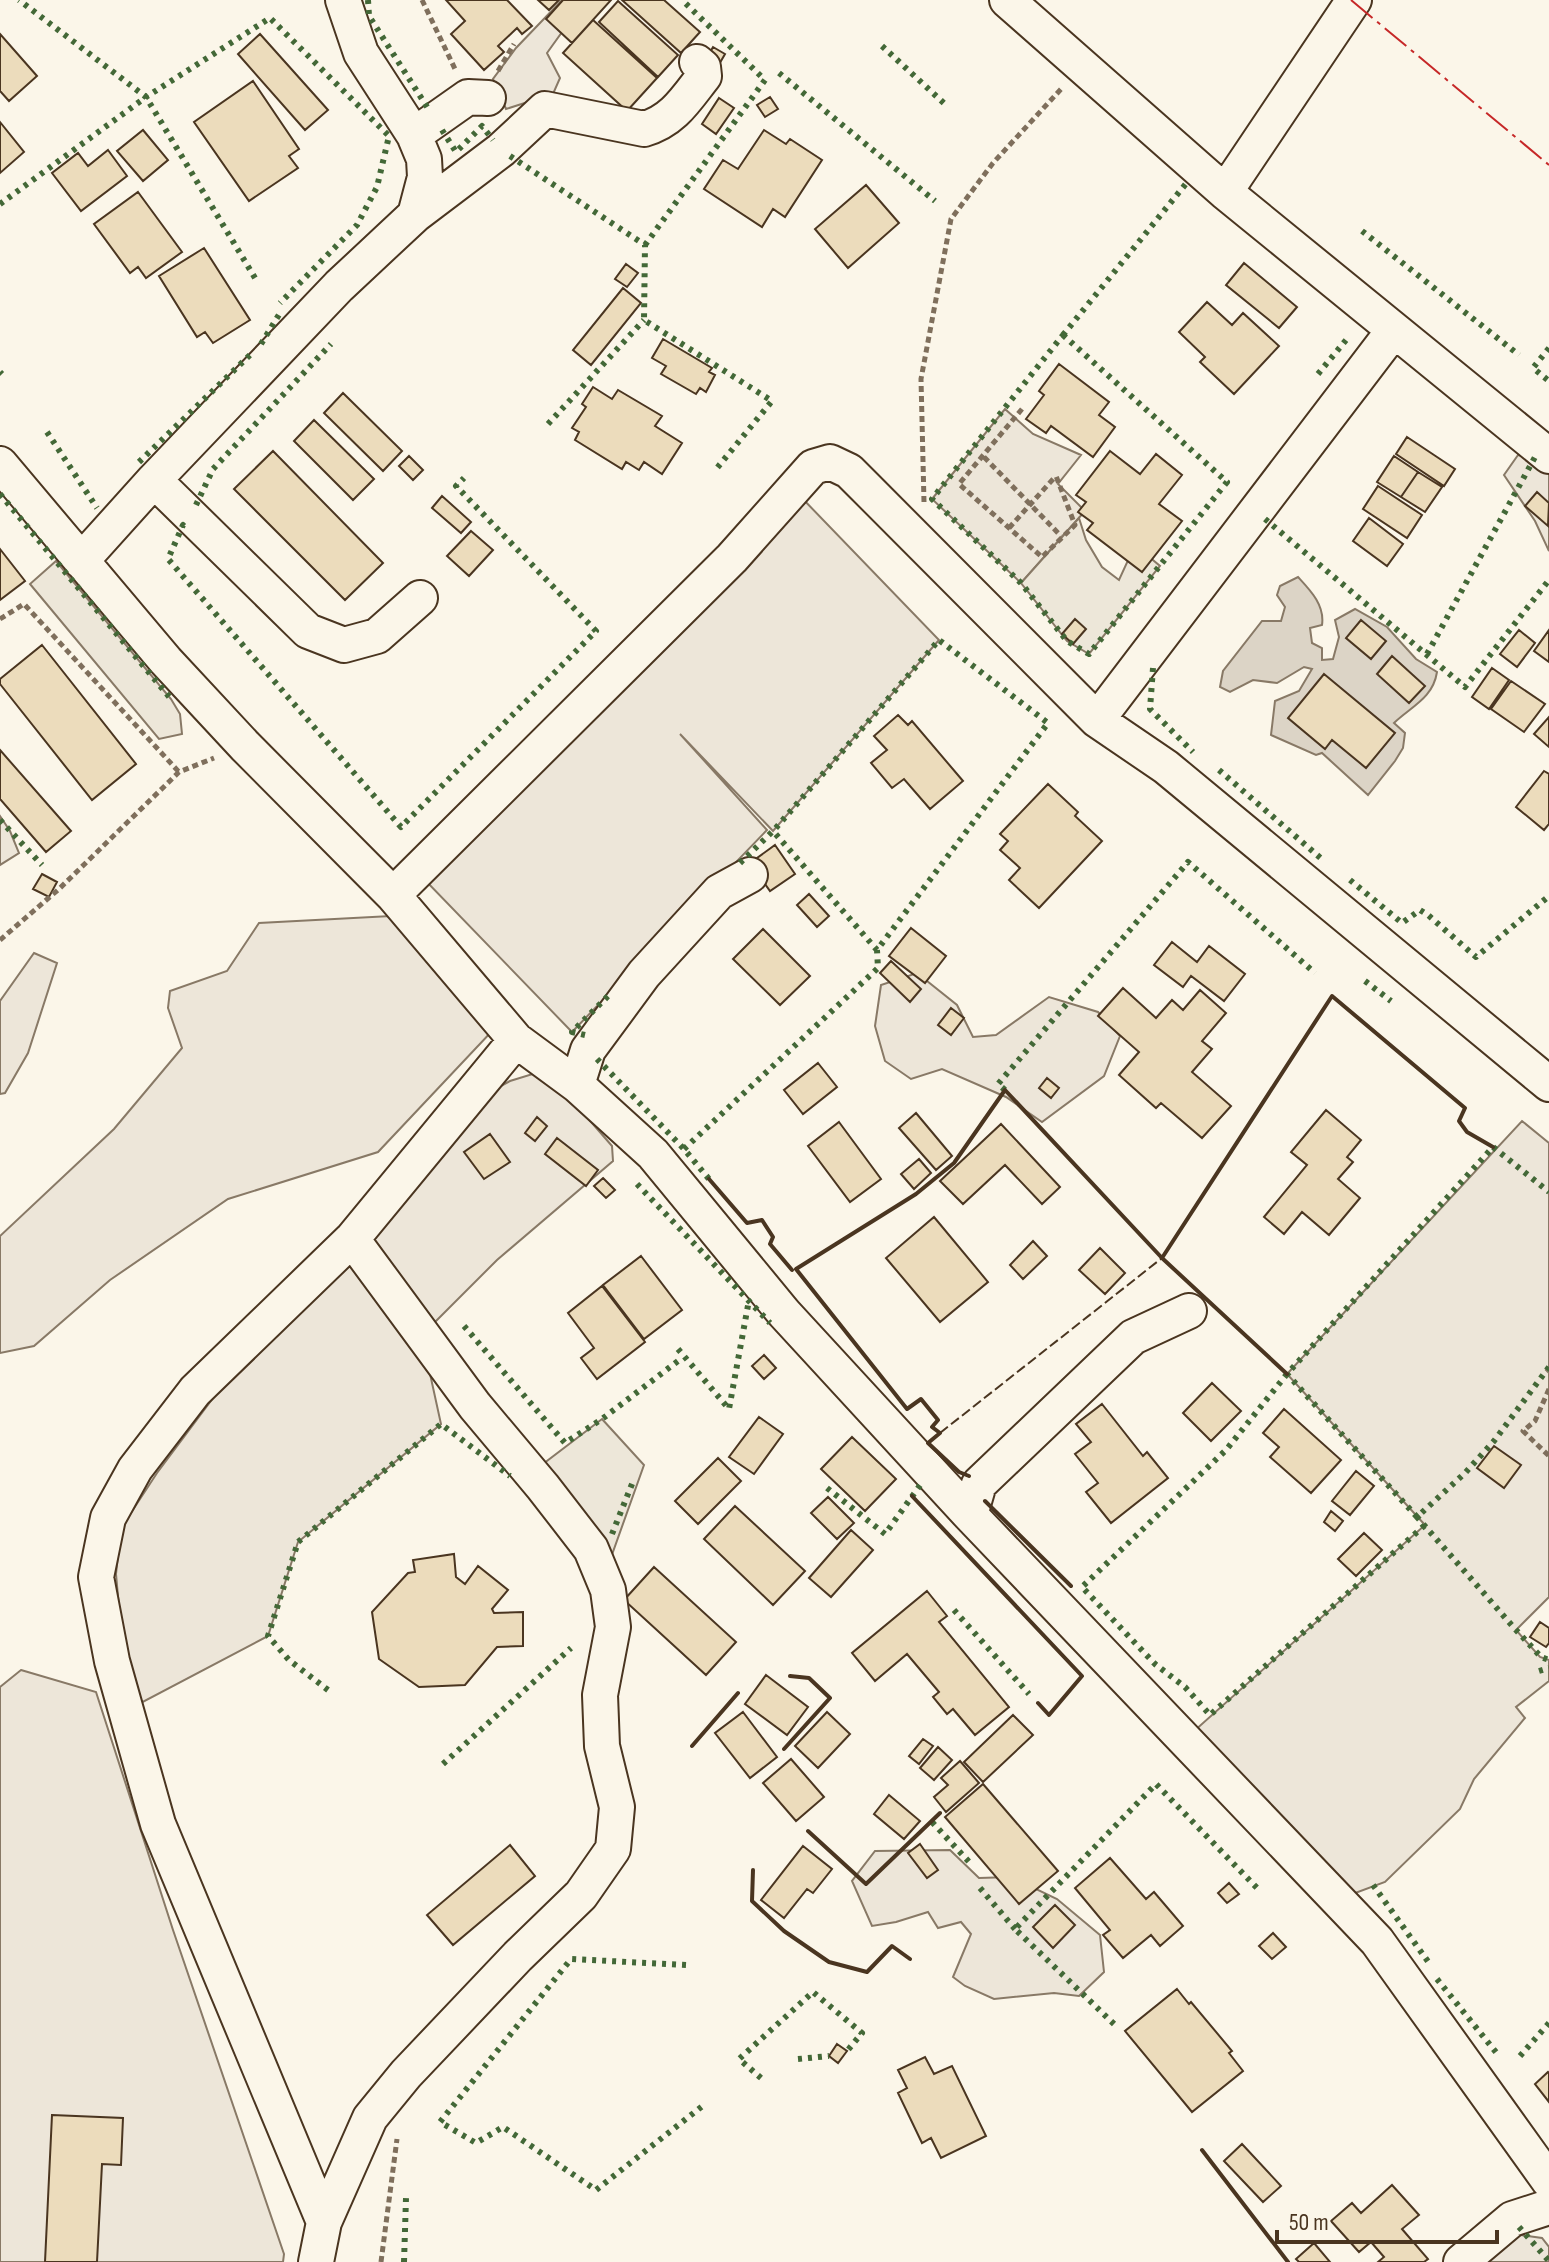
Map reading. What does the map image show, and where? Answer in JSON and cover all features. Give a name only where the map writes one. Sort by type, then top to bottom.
[{"type":"street","points":[[343,0],[361,53],[414,135],[424,159],[425,177],[415,215]]},
{"type":"street","points":[[1007,0],[1225,192],[1549,456]]},
{"type":"street","points":[[1225,192],[1354,0]]},
{"type":"street","points":[[81,561],[339,286],[415,215],[501,150],[545,109],[644,129],[659,125],[672,116],[704,76],[703,67],[697,62]]},
{"type":"street","points":[[414,135],[478,98]]},
{"type":"street","points":[[1097,720],[1394,330]]},
{"type":"street","points":[[393,895],[732,558],[813,467],[830,462],[849,471],[1097,720],[1166,767],[1549,1084]]},
{"type":"street","points":[[0,464],[166,661],[245,746],[393,895],[516,1040],[577,1085],[653,1154],[784,1313],[970,1515],[1377,1941],[1549,2181]]},
{"type":"street","points":[[154,480],[308,631],[344,645],[377,636],[420,598]]},
{"type":"street","points":[[577,1085],[588,1050],[644,974],[719,892],[750,875]]},
{"type":"street","points":[[324,2222],[158,1824],[112,1661],[96,1577],[108,1518],[135,1469],[195,1391],[352,1239],[516,1040]]},
{"type":"street","points":[[316,2262],[324,2222],[370,2118],[406,2074],[487,1988],[581,1895],[613,1849],[617,1807],[602,1746],[600,1695],[613,1627],[608,1590],[591,1549],[475,1406],[352,1239]]},
{"type":"street","points":[[970,1515],[979,1484],[1133,1337],[1189,1311]]},
{"type":"street","points":[[1461,2262],[1512,2219],[1549,2207]]},
{"type":"path","points":[[422,0],[478,98]]},
{"type":"path","points":[[925,548],[921,379],[951,219],[993,163],[1082,67]]},
{"type":"path","points":[[1009,528],[1056,476],[1075,525],[1042,557],[1009,528],[959,484],[1022,409]]},
{"type":"path","points":[[984,457],[1061,536]]},
{"type":"path","points":[[0,619],[24,604],[179,772]]},
{"type":"path","points":[[0,940],[59,889],[179,772],[245,746]]},
{"type":"path","points":[[1549,1389],[1535,1421],[1523,1431],[1549,1456]]},
{"type":"path","points":[[381,2262],[398,2136]]},
{"type":"shaded area","points":[[562,0],[585,0],[547,53],[560,78],[553,94],[506,109],[493,79],[516,48]]},
{"type":"shaded area","points":[[1005,409],[1033,434],[1081,455],[1058,484],[1085,511],[1021,583],[932,499]]},
{"type":"shaded area","points":[[1518,455],[1549,461],[1549,551],[1535,521],[1504,475]]},
{"type":"shaded area","points":[[800,496],[939,640],[773,831],[680,734],[767,830],[572,1032],[423,878]]},
{"type":"shaded area","points":[[1079,518],[1086,540],[1102,567],[1119,580],[1135,545],[1160,566],[1089,654],[1067,641],[1021,583]]},
{"type":"shaded area","points":[[56,561],[171,699],[180,714],[182,734],[159,739],[30,584]]},
{"type":"shaded area","points":[[1298,577],[1316,598],[1321,611],[1322,625],[1310,628],[1312,643],[1322,648],[1322,660],[1333,659],[1339,637],[1335,620],[1355,609],[1387,627],[1416,659],[1437,672],[1431,689],[1421,701],[1394,723],[1405,733],[1403,748],[1368,795],[1322,753],[1316,755],[1271,735],[1275,701],[1299,691],[1312,669],[1304,667],[1277,683],[1253,680],[1230,692],[1220,687],[1223,671],[1262,621],[1281,621],[1285,607],[1277,595],[1280,586]]},
{"type":"shaded area","points":[[0,816],[19,853],[0,865]]},
{"type":"shaded area","points":[[391,916],[494,1029],[378,1152],[228,1199],[110,1280],[34,1346],[0,1353],[0,1236],[114,1129],[182,1048],[168,1008],[170,991],[227,971],[259,923]]},
{"type":"shaded area","points":[[34,953],[57,963],[28,1053],[5,1093],[0,1094],[0,1001]]},
{"type":"shaded area","points":[[917,973],[957,1005],[973,1037],[996,1035],[1049,997],[1098,1012],[1120,1036],[1104,1076],[1042,1122],[1006,1097],[942,1069],[911,1079],[885,1061],[875,1026],[881,985]]},
{"type":"shaded area","points":[[539,1072],[559,1085],[612,1146],[613,1161],[497,1260],[435,1322],[427,1360],[441,1424],[298,1542],[268,1636],[137,1705],[121,1630],[116,1574],[121,1528],[157,1473],[246,1354],[488,1093],[510,1081]]},
{"type":"shaded area","points":[[1522,1121],[1549,1143],[1549,1367],[1546,1370],[1549,1373],[1549,1597],[1516,1630],[1540,1657],[1549,1660],[1549,1681],[1516,1707],[1525,1718],[1474,1779],[1460,1809],[1385,1882],[1331,1902],[1184,1740],[1425,1525],[1287,1374]]},
{"type":"shaded area","points":[[602,1419],[644,1465],[609,1563],[543,1464]]},
{"type":"shaded area","points":[[21,1670],[96,1692],[173,1930],[284,2254],[283,2262],[0,2262],[0,1687]]},
{"type":"shaded area","points":[[950,1850],[979,1878],[1011,1877],[1057,1899],[1100,1935],[1104,1972],[1079,1996],[1054,1993],[994,1999],[953,1977],[971,1934],[961,1922],[938,1928],[928,1912],[872,1926],[852,1881],[875,1851]]},
{"type":"shaded area","points":[[1513,2234],[1542,2238],[1549,2247],[1549,2262],[1478,2262]]},
{"type":"building","points":[[446,0],[507,0],[532,26],[522,34],[517,28],[498,46],[504,52],[484,70],[451,34],[465,21]]},
{"type":"building","points":[[538,0],[559,0],[549,10]]},
{"type":"building","points":[[563,0],[611,0],[572,43],[546,19]]},
{"type":"building","points":[[622,0],[664,0],[700,32],[681,53]]},
{"type":"building","points":[[618,1],[678,55],[658,77],[599,22]]},
{"type":"building","points":[[593,20],[657,78],[627,111],[563,53]]},
{"type":"building","points":[[0,34],[37,76],[9,101],[0,91]]},
{"type":"building","points":[[260,34],[328,110],[305,130],[238,54]]},
{"type":"building","points":[[713,47],[725,54],[717,68],[705,61]]},
{"type":"building","points":[[253,81],[299,149],[289,156],[298,168],[249,201],[194,122]]},
{"type":"building","points":[[770,97],[778,109],[765,117],[757,105]]},
{"type":"building","points":[[719,98],[734,108],[716,134],[702,124]]},
{"type":"building","points":[[0,122],[24,152],[0,173]]},
{"type":"building","points":[[143,130],[168,160],[143,181],[117,151]]},
{"type":"building","points":[[764,130],[786,144],[790,139],[822,160],[785,217],[773,209],[762,227],[704,189],[723,160],[738,169]]},
{"type":"building","points":[[108,150],[127,176],[81,211],[52,173],[78,153],[88,166]]},
{"type":"building","points":[[866,185],[899,223],[848,268],[815,229]]},
{"type":"building","points":[[138,192],[182,252],[146,278],[138,267],[130,273],[94,224]]},
{"type":"building","points":[[204,248],[250,320],[213,343],[205,332],[197,337],[159,276]]},
{"type":"building","points":[[1244,263],[1297,307],[1279,328],[1226,285]]},
{"type":"building","points":[[626,264],[638,273],[627,287],[615,279]]},
{"type":"building","points":[[623,288],[641,303],[591,365],[573,350]]},
{"type":"building","points":[[1207,302],[1232,325],[1243,313],[1279,346],[1234,394],[1200,362],[1205,357],[1179,332]]},
{"type":"building","points":[[663,339],[712,368],[709,372],[715,375],[706,392],[700,388],[696,394],[661,374],[666,366],[652,358]]},
{"type":"building","points":[[1059,364],[1109,402],[1099,415],[1115,427],[1093,457],[1051,426],[1046,433],[1026,419],[1044,395],[1039,391]]},
{"type":"building","points":[[593,387],[612,399],[618,390],[662,416],[655,426],[682,443],[662,474],[644,462],[639,470],[626,462],[622,469],[575,440],[579,432],[572,428],[586,407],[582,404]]},
{"type":"building","points":[[343,393],[402,451],[383,471],[324,413]]},
{"type":"building","points":[[314,420],[374,479],[353,500],[294,441]]},
{"type":"building","points":[[1407,437],[1455,469],[1444,486],[1396,454]]},
{"type":"building","points":[[273,451],[383,563],[345,600],[234,489]]},
{"type":"building","points":[[1110,451],[1140,474],[1156,454],[1182,475],[1159,504],[1182,521],[1142,572],[1087,530],[1093,523],[1078,512],[1086,502],[1076,495]]},
{"type":"building","points":[[409,456],[423,470],[413,480],[399,466]]},
{"type":"building","points":[[1394,456],[1418,472],[1401,497],[1377,482]]},
{"type":"building","points":[[1418,472],[1442,487],[1425,512],[1401,497]]},
{"type":"building","points":[[1378,486],[1422,515],[1407,538],[1363,509]]},
{"type":"building","points":[[1537,492],[1549,503],[1548,526],[1525,506]]},
{"type":"building","points":[[442,496],[471,522],[461,533],[432,508]]},
{"type":"building","points":[[1369,518],[1403,544],[1387,566],[1353,541]]},
{"type":"building","points":[[471,531],[493,550],[469,576],[447,556]]},
{"type":"building","points":[[0,549],[25,581],[0,600]]},
{"type":"building","points":[[1075,619],[1086,629],[1073,644],[1062,634]]},
{"type":"building","points":[[1361,620],[1386,641],[1371,659],[1346,638]]},
{"type":"building","points":[[1519,630],[1535,643],[1517,667],[1500,654]]},
{"type":"building","points":[[1549,630],[1549,662],[1534,651]]},
{"type":"building","points":[[42,645],[136,764],[92,800],[0,684],[0,679]]},
{"type":"building","points":[[1392,656],[1425,686],[1409,703],[1377,674]]},
{"type":"building","points":[[1492,668],[1509,680],[1489,709],[1472,697]]},
{"type":"building","points":[[1324,674],[1395,733],[1366,768],[1332,740],[1325,749],[1288,718]]},
{"type":"building","points":[[1511,681],[1545,704],[1524,732],[1491,709]]},
{"type":"building","points":[[898,715],[908,725],[912,721],[963,781],[930,809],[904,779],[892,788],[871,763],[887,750],[874,736]]},
{"type":"building","points":[[1549,717],[1549,747],[1534,734]]},
{"type":"building","points":[[0,750],[71,831],[46,852],[0,799]]},
{"type":"building","points":[[1544,771],[1549,774],[1549,824],[1544,830],[1516,807]]},
{"type":"building","points":[[1048,784],[1078,812],[1075,816],[1102,841],[1039,908],[1009,880],[1020,868],[1000,850],[1008,841],[1000,834]]},
{"type":"building","points":[[775,845],[795,874],[770,891],[750,863]]},
{"type":"building","points":[[42,874],[57,882],[49,897],[33,889]]},
{"type":"building","points":[[809,894],[829,916],[817,927],[797,905]]},
{"type":"building","points":[[911,928],[946,956],[925,983],[889,956]]},
{"type":"building","points":[[763,929],[810,976],[780,1005],[733,959]]},
{"type":"building","points":[[1172,942],[1197,962],[1209,946],[1245,974],[1224,1001],[1191,976],[1183,987],[1154,965]]},
{"type":"building","points":[[891,961],[921,989],[910,1002],[880,973]]},
{"type":"building","points":[[1123,988],[1156,1018],[1172,1000],[1183,1010],[1200,990],[1226,1013],[1202,1041],[1212,1049],[1192,1072],[1231,1106],[1202,1138],[1161,1103],[1156,1108],[1119,1075],[1139,1052],[1098,1016]]},
{"type":"building","points":[[951,1008],[964,1018],[951,1035],[938,1025]]},
{"type":"building","points":[[818,1063],[837,1087],[803,1114],[784,1090]]},
{"type":"building","points":[[1047,1078],[1059,1088],[1051,1098],[1039,1088]]},
{"type":"building","points":[[1326,1110],[1361,1140],[1347,1157],[1353,1162],[1338,1179],[1360,1198],[1329,1235],[1302,1212],[1284,1234],[1264,1217],[1307,1165],[1291,1152]]},
{"type":"building","points":[[916,1113],[952,1156],[936,1170],[899,1128]]},
{"type":"building","points":[[537,1117],[547,1126],[535,1141],[525,1133]]},
{"type":"building","points":[[839,1122],[881,1179],[850,1202],[808,1146]]},
{"type":"building","points":[[1001,1124],[1060,1187],[1042,1204],[1005,1165],[963,1204],[940,1181]]},
{"type":"building","points":[[490,1134],[510,1162],[484,1179],[464,1152]]},
{"type":"building","points":[[557,1138],[598,1170],[586,1186],[545,1154]]},
{"type":"building","points":[[919,1159],[931,1173],[914,1189],[901,1174]]},
{"type":"building","points":[[603,1178],[615,1190],[606,1198],[594,1186]]},
{"type":"building","points":[[934,1217],[988,1282],[940,1322],[886,1258]]},
{"type":"building","points":[[1033,1241],[1047,1256],[1023,1279],[1010,1265]]},
{"type":"building","points":[[1100,1248],[1125,1273],[1105,1294],[1079,1270]]},
{"type":"building","points":[[641,1256],[682,1310],[644,1339],[603,1285]]},
{"type":"building","points":[[602,1286],[645,1342],[597,1379],[581,1358],[594,1348],[568,1313]]},
{"type":"building","points":[[764,1355],[776,1368],[764,1379],[752,1366]]},
{"type":"building","points":[[1212,1383],[1241,1411],[1211,1441],[1183,1413]]},
{"type":"building","points":[[1102,1404],[1143,1456],[1147,1452],[1168,1478],[1111,1523],[1086,1492],[1098,1483],[1075,1454],[1091,1442],[1076,1424]]},
{"type":"building","points":[[1284,1409],[1341,1460],[1311,1493],[1270,1457],[1279,1447],[1263,1433]]},
{"type":"building","points":[[759,1417],[783,1434],[754,1474],[729,1457]]},
{"type":"building","points":[[852,1437],[896,1479],[865,1511],[821,1469]]},
{"type":"building","points":[[1494,1446],[1521,1465],[1504,1488],[1477,1468]]},
{"type":"building","points":[[718,1458],[741,1481],[698,1524],[675,1501]]},
{"type":"building","points":[[1356,1471],[1374,1486],[1350,1515],[1332,1501]]},
{"type":"building","points":[[828,1497],[854,1523],[837,1539],[811,1513]]},
{"type":"building","points":[[735,1506],[805,1571],[773,1605],[704,1539]]},
{"type":"building","points":[[1331,1511],[1343,1521],[1335,1531],[1324,1522]]},
{"type":"building","points":[[851,1530],[873,1550],[831,1597],[809,1578]]},
{"type":"building","points":[[1364,1533],[1382,1550],[1356,1576],[1338,1559]]},
{"type":"building","points":[[454,1554],[456,1577],[465,1584],[478,1566],[508,1590],[492,1609],[494,1613],[523,1612],[523,1646],[497,1647],[465,1685],[419,1687],[379,1659],[372,1612],[408,1573],[415,1572],[413,1560]]},
{"type":"building","points":[[654,1567],[736,1642],[706,1675],[624,1600]]},
{"type":"building","points":[[927,1591],[947,1616],[939,1622],[1009,1707],[975,1735],[953,1709],[947,1714],[933,1697],[939,1692],[907,1654],[875,1681],[852,1653]]},
{"type":"building","points":[[1540,1622],[1549,1628],[1546,1647],[1530,1637]]},
{"type":"building","points":[[766,1675],[808,1707],[787,1735],[745,1704]]},
{"type":"building","points":[[743,1712],[777,1757],[750,1778],[715,1733]]},
{"type":"building","points":[[827,1712],[850,1734],[818,1768],[795,1746]]},
{"type":"building","points":[[1013,1715],[1033,1735],[983,1782],[964,1762]]},
{"type":"building","points":[[923,1739],[933,1746],[919,1764],[909,1756]]},
{"type":"building","points":[[938,1747],[952,1760],[934,1780],[920,1768]]},
{"type":"building","points":[[791,1759],[824,1797],[796,1821],[763,1783]]},
{"type":"building","points":[[960,1761],[979,1783],[946,1812],[934,1797],[948,1785],[941,1778]]},
{"type":"building","points":[[983,1784],[1058,1871],[1019,1904],[945,1817]]},
{"type":"building","points":[[889,1795],[920,1821],[904,1839],[874,1814]]},
{"type":"building","points":[[920,1844],[938,1870],[927,1878],[908,1853]]},
{"type":"building","points":[[510,1845],[535,1876],[453,1945],[427,1915]]},
{"type":"building","points":[[803,1846],[832,1869],[813,1893],[807,1889],[784,1918],[761,1900]]},
{"type":"building","points":[[1110,1858],[1146,1899],[1154,1892],[1183,1926],[1160,1946],[1151,1935],[1123,1958],[1103,1935],[1110,1930],[1075,1888]]},
{"type":"building","points":[[1229,1883],[1239,1894],[1227,1903],[1218,1893]]},
{"type":"building","points":[[1055,1905],[1075,1925],[1053,1948],[1033,1927]]},
{"type":"building","points":[[1273,1933],[1286,1947],[1272,1959],[1259,1946]]},
{"type":"building","points":[[1177,1989],[1232,2051],[1229,2053],[1243,2071],[1192,2112],[1125,2031]]},
{"type":"building","points":[[837,2044],[847,2051],[838,2063],[829,2056]]},
{"type":"building","points":[[925,2057],[934,2074],[952,2066],[986,2136],[941,2158],[931,2138],[922,2143],[898,2093],[907,2088],[898,2070]]},
{"type":"building","points":[[1549,2073],[1549,2102],[1535,2084]]},
{"type":"building","points":[[52,2115],[123,2118],[121,2165],[102,2164],[97,2262],[45,2262]]},
{"type":"building","points":[[1242,2144],[1281,2186],[1263,2202],[1224,2161]]},
{"type":"building","points":[[1392,2185],[1419,2215],[1402,2229],[1428,2259],[1424,2262],[1378,2262],[1384,2257],[1371,2242],[1359,2252],[1331,2221],[1352,2203],[1361,2213]]},
{"type":"building","points":[[1314,2243],[1330,2262],[1299,2262],[1296,2259]]},
{"type":"hedge","points":[[0,204],[146,97],[19,0]]},
{"type":"hedge","points":[[368,0],[369,16],[429,110]]},
{"type":"hedge","points":[[645,245],[765,80],[682,0]]},
{"type":"hedge","points":[[255,278],[146,97],[270,18],[389,136],[377,187],[357,225],[280,303]]},
{"type":"hedge","points":[[882,46],[947,106]]},
{"type":"hedge","points":[[779,73],[935,201]]},
{"type":"hedge","points":[[442,130],[456,152],[482,126],[493,140]]},
{"type":"hedge","points":[[510,156],[645,245],[644,320],[772,401],[717,468]]},
{"type":"hedge","points":[[1063,335],[1189,180]]},
{"type":"hedge","points":[[1362,231],[1519,355]]},
{"type":"hedge","points":[[261,344],[280,313]]},
{"type":"hedge","points":[[548,424],[644,320]]},
{"type":"hedge","points":[[1063,335],[1227,482],[1089,654],[1067,641],[1021,583],[932,499],[1063,335]]},
{"type":"hedge","points":[[1318,374],[1346,340]]},
{"type":"hedge","points":[[196,505],[213,469],[331,344]]},
{"type":"hedge","points":[[1549,348],[1533,368],[1549,381]]},
{"type":"hedge","points":[[139,462],[253,352]]},
{"type":"hedge","points":[[47,432],[97,508]]},
{"type":"hedge","points":[[1427,654],[1535,457]]},
{"type":"hedge","points":[[184,526],[168,559],[401,827],[596,631],[456,486],[464,478]]},
{"type":"hedge","points":[[0,494],[171,699]]},
{"type":"hedge","points":[[1265,519],[1465,687],[1549,580]]},
{"type":"hedge","points":[[740,863],[775,829],[939,640],[1048,723],[877,950],[773,831]]},
{"type":"hedge","points":[[1153,668],[1150,709],[1193,752]]},
{"type":"hedge","points":[[1219,770],[1324,861]]},
{"type":"hedge","points":[[0,820],[42,865]]},
{"type":"hedge","points":[[1005,1090],[998,1084],[1188,862],[1315,973]]},
{"type":"hedge","points":[[1350,880],[1402,923],[1420,910],[1476,957],[1549,896]]},
{"type":"hedge","points":[[684,1149],[878,968],[877,950]]},
{"type":"hedge","points":[[1365,981],[1391,1001]]},
{"type":"hedge","points":[[585,1035],[572,1032],[611,993]]},
{"type":"hedge","points":[[597,1059],[709,1179]]},
{"type":"hedge","points":[[1417,1517],[1287,1374],[1493,1147],[1549,1192]]},
{"type":"hedge","points":[[637,1184],[770,1323]]},
{"type":"hedge","points":[[678,1349],[729,1409],[749,1300]]},
{"type":"hedge","points":[[464,1326],[565,1443],[678,1361]]},
{"type":"hedge","points":[[1549,1367],[1494,1441],[1465,1473],[1417,1517],[1516,1630],[1541,1657],[1549,1660]]},
{"type":"hedge","points":[[1287,1374],[1226,1450],[1082,1587],[1155,1664],[1185,1687],[1210,1715],[1425,1525]]},
{"type":"hedge","points":[[328,1690],[289,1660],[268,1636],[298,1542],[441,1424],[510,1476]]},
{"type":"hedge","points":[[612,1534],[634,1479]]},
{"type":"hedge","points":[[827,1488],[885,1534],[921,1484],[919,1482]]},
{"type":"hedge","points":[[954,1610],[1029,1694]]},
{"type":"hedge","points":[[443,1764],[571,1648]]},
{"type":"hedge","points":[[1539,1671],[1549,1668]]},
{"type":"hedge","points":[[1114,2024],[1015,1929],[1156,1784],[1258,1889]]},
{"type":"hedge","points":[[932,1822],[971,1864]]},
{"type":"hedge","points":[[1373,1885],[1429,1963]]},
{"type":"hedge","points":[[980,1888],[1015,1929]]},
{"type":"hedge","points":[[686,1965],[571,1959],[440,2122],[476,2143],[503,2127],[596,2190],[705,2104]]},
{"type":"hedge","points":[[1437,1979],[1499,2056]]},
{"type":"hedge","points":[[761,2078],[739,2059],[813,1992],[862,2033],[847,2051]]},
{"type":"hedge","points":[[1520,2056],[1549,2023]]},
{"type":"hedge","points":[[798,2059],[829,2056]]},
{"type":"hedge","points":[[404,2262],[406,2198]]},
{"type":"hedge","points":[[1519,2227],[1549,2261]]},
{"type":"fence","points":[[940,1433],[1162,1258]]},
{"type":"wall","points":[[1287,1374],[1162,1258],[1332,996],[1465,1108],[1459,1121],[1467,1132],[1493,1147]]},
{"type":"wall","points":[[969,1476],[959,1472],[928,1443],[940,1433],[932,1427],[938,1420],[921,1399],[907,1409],[796,1269],[916,1194],[954,1163],[1005,1090],[1162,1258]]},
{"type":"wall","points":[[709,1179],[747,1223],[762,1220],[773,1237],[770,1244],[792,1270]]},
{"type":"wall","points":[[912,1496],[1082,1676],[1049,1715],[1038,1703]]},
{"type":"wall","points":[[985,1501],[1071,1586]]},
{"type":"wall","points":[[784,1749],[830,1698],[809,1678],[790,1676]]},
{"type":"wall","points":[[692,1746],[738,1693]]},
{"type":"wall","points":[[808,1831],[866,1884],[940,1813]]},
{"type":"wall","points":[[753,1870],[752,1901],[784,1931],[829,1962],[867,1972],[892,1946],[910,1959]]},
{"type":"wall","points":[[1202,2150],[1288,2262]]},
{"type":"power","points":[[1351,0],[1549,165]]}]
